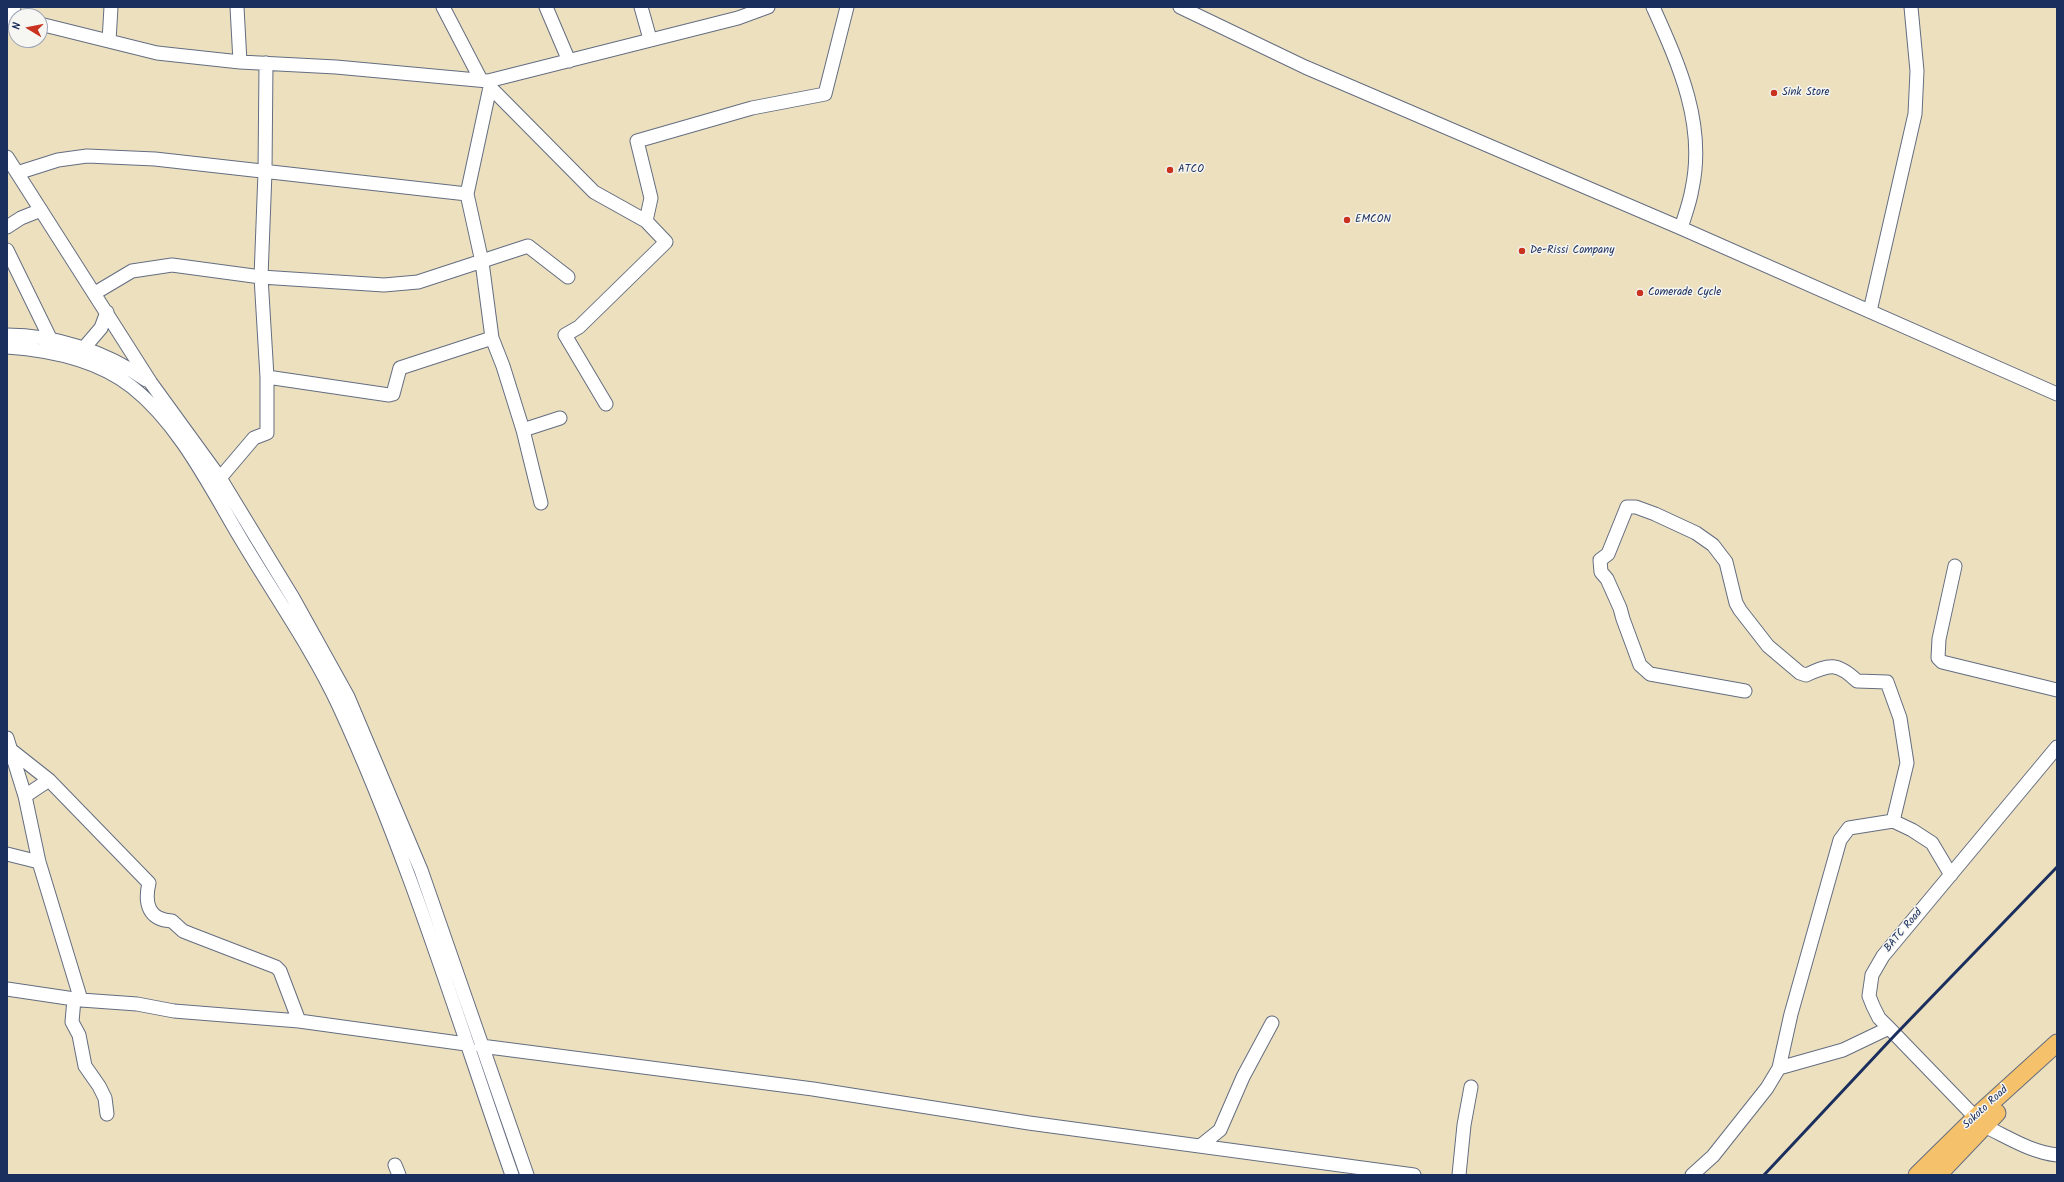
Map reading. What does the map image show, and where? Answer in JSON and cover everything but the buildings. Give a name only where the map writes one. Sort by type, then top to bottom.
[{"type":"main road","name":"Sokoto Road","points":[[1938,1175],[1980,1122],[2057,1043]]},
{"type":"main road","name":"Sokoto Road","points":[[1917,1175],[2057,1058]]},
{"type":"street","points":[[109,41],[111,7]]},
{"type":"street","points":[[237,7],[240,62]]},
{"type":"street","points":[[443,7],[487,83],[594,192],[646,221],[666,242],[580,327],[565,335],[606,404]]},
{"type":"street","points":[[546,7],[569,61]]},
{"type":"street","points":[[641,7],[650,39]]},
{"type":"street","points":[[48,26],[157,53],[240,62],[266,63],[487,83],[650,39],[738,12],[768,7]]},
{"type":"street","points":[[646,221],[651,198],[637,141],[752,108],[825,94],[847,7]]},
{"type":"street","points":[[1652,7],[1684,81],[1693,114],[1696,152],[1692,189],[1681,228]]},
{"type":"street","points":[[1870,312],[1915,114],[1917,71],[1911,7]]},
{"type":"street","points":[[1183,8],[1304,67],[1681,228],[2057,394]]},
{"type":"street","points":[[220,478],[254,438],[267,433],[267,377],[261,278],[265,172],[266,63]]},
{"type":"street","points":[[487,83],[467,194],[482,262],[492,338],[503,366],[523,430],[541,503]]},
{"type":"street","points":[[17,173],[58,160],[87,156],[211,164],[265,172],[467,194]]},
{"type":"street","points":[[7,157],[151,383],[220,478],[293,598],[348,697],[421,870],[527,1175]]},
{"type":"street","points":[[7,227],[21,218],[41,210]]},
{"type":"street","points":[[95,293],[132,271],[172,265],[261,278],[384,285],[418,282],[528,246],[568,277]]},
{"type":"street","points":[[7,250],[50,338]]},
{"type":"street","points":[[83,348],[96,335],[107,312]]},
{"type":"street","points":[[7,335],[28,335],[50,338],[83,348],[120,364],[151,383]]},
{"type":"street","points":[[267,377],[389,396],[393,394],[400,368],[492,338]]},
{"type":"street","points":[[7,347],[27,348],[63,355],[96,366],[113,375],[130,385],[144,398],[189,453],[304,643],[338,704],[375,789],[410,878],[512,1175]]},
{"type":"street","points":[[523,430],[560,418]]},
{"type":"street","points":[[1745,692],[1650,674],[1640,665],[1622,620],[1620,608],[1607,580],[1601,572],[1600,560],[1608,554],[1627,507],[1636,507],[1655,514],[1696,533],[1713,545],[1726,562],[1736,603],[1740,610],[1768,646],[1800,672],[1806,676],[1824,667],[1838,666],[1857,681],[1887,682],[1900,718],[1907,763],[1893,821]]},
{"type":"street","points":[[1955,566],[1939,639],[1938,658],[1942,662],[2057,690]]},
{"type":"street","points":[[9,744],[49,780],[149,883],[146,894],[151,912],[161,920],[172,921],[183,931],[276,967],[280,971],[299,1022]]},
{"type":"street","points":[[9,744],[24,796],[39,862],[77,1000],[72,1022],[79,1035],[85,1066],[99,1086],[105,1098],[107,1114]]},
{"type":"street","name":"BATC Road","points":[[2057,747],[1883,956],[1872,976],[1870,996],[1879,1018],[1980,1122],[2010,1140],[2037,1151],[2057,1155]]},
{"type":"street","points":[[24,796],[49,780]]},
{"type":"street","points":[[1692,1175],[1713,1156],[1766,1088],[1779,1068],[1792,1014],[1840,840],[1850,828],[1893,821],[1912,830],[1932,843],[1951,875]]},
{"type":"street","points":[[7,854],[39,862]]},
{"type":"street","points":[[7,989],[77,1000],[137,1004],[174,1010],[299,1022],[466,1044]]},
{"type":"street","points":[[1200,1146],[1220,1130],[1243,1077],[1272,1023]]},
{"type":"street","points":[[1779,1068],[1843,1050],[1889,1028]]},
{"type":"street","points":[[481,1046],[813,1089],[1030,1123],[1414,1175]]},
{"type":"street","points":[[1459,1175],[1464,1125],[1471,1086]]},
{"type":"street","points":[[1220,1130],[1232,1151]]},
{"type":"railway","points":[[1764,1175],[1895,1035],[2057,867]]},
{"type":"place","name":"Sink Store","points":[[1774,93]]},
{"type":"place","name":"ATCO","points":[[1170,170]]},
{"type":"place","name":"EMCON","points":[[1347,220]]},
{"type":"place","name":"De-Rissi Company","points":[[1522,251]]},
{"type":"place","name":"Comerade Cycle","points":[[1640,293]]}]
